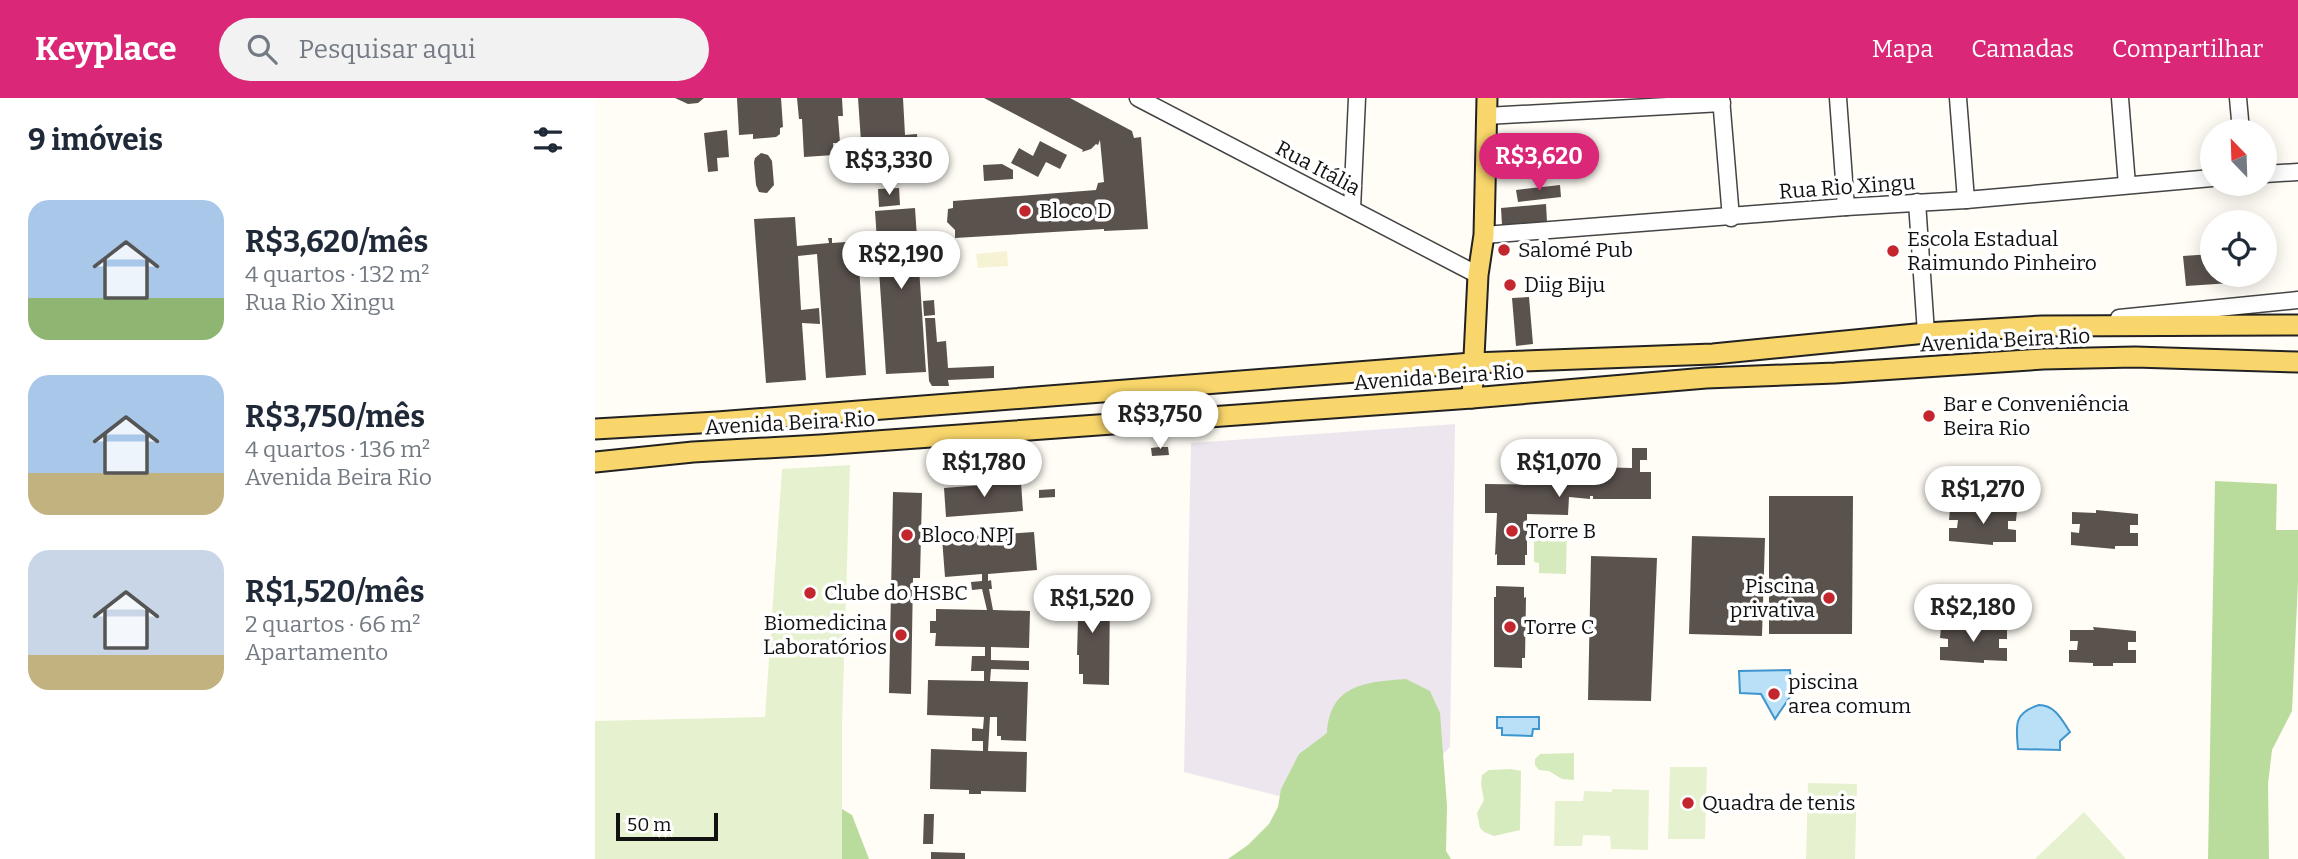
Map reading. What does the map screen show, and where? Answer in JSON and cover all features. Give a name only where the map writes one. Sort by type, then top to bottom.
[{"type":"main road","points":[[1472,398],[1478,275],[1484,235],[1486,107]]},
{"type":"main road","name":"Avenida Beira Rio","points":[[2218,325],[2298,334]]},
{"type":"main road","name":"Avenida Beira Rio","points":[[597,431],[1472,363],[1713,354],[1926,332],[2042,326],[2298,325]]},
{"type":"main road","points":[[1706,378],[1701,370],[1702,365],[1713,354]]},
{"type":"main road","name":"Avenida Beira Rio","points":[[595,462],[693,452],[1472,398],[1706,378],[1835,373],[2043,359],[2135,357],[2294,363]]},
{"type":"main road","points":[[1153,388],[1160,397],[1156,420]]},
{"type":"street","name":"Rua Itália","points":[[1138,98],[1478,275]]},
{"type":"street","points":[[1352,209],[1357,98]]},
{"type":"street","points":[[1838,98],[1846,207]]},
{"type":"street","points":[[1958,98],[1966,200]]},
{"type":"street","points":[[2120,98],[2126,185]]},
{"type":"street","points":[[2238,98],[2240,119]]},
{"type":"street","points":[[1486,107],[1721,100],[1731,218]]},
{"type":"street","points":[[2277,173],[2298,172]]},
{"type":"street","name":"Rua Rio Xingu","points":[[1484,235],[1966,200],[2200,179]]},
{"type":"street","points":[[1917,202],[1926,332]]},
{"type":"street","points":[[2042,326],[2298,300]]},
{"type":"shaded area","points":[[1007,251],[1008,266],[978,268],[976,254]]},
{"type":"shaded area","points":[[1455,424],[1450,747],[1377,821],[1184,772],[1191,443]]},
{"type":"green space","name":"Clube do HSBC","points":[[850,465],[842,726],[842,859],[595,859],[595,721],[765,717],[782,469]]},
{"type":"green space","points":[[2215,481],[2277,484],[2276,530],[2298,530],[2292,711],[2272,750],[2268,784],[2269,859],[2208,859]]},
{"type":"green space","points":[[1540,526],[1567,526],[1566,574],[1539,573],[1539,563],[1534,562],[1534,536],[1540,536]]},
{"type":"green space","points":[[1406,679],[1430,691],[1440,713],[1447,806],[1446,851],[1451,859],[1228,859],[1248,845],[1269,824],[1278,807],[1281,789],[1299,754],[1327,733],[1335,704],[1343,695],[1364,684]]},
{"type":"green space","points":[[1574,753],[1574,780],[1562,779],[1549,771],[1539,770],[1535,765],[1535,759],[1540,754]]},
{"type":"green space","name":"Quadra de tenis","points":[[1670,767],[1707,767],[1705,839],[1668,839]]},
{"type":"green space","points":[[1489,770],[1521,771],[1520,830],[1494,836],[1480,828],[1477,813],[1484,800],[1482,775]]},
{"type":"green space","points":[[1808,783],[1857,784],[1855,859],[1806,859]]},
{"type":"green space","points":[[1612,789],[1649,790],[1648,850],[1611,849],[1610,836],[1583,835],[1582,846],[1554,846],[1555,801],[1583,801],[1584,791],[1612,792]]},
{"type":"green space","points":[[842,809],[852,815],[869,859],[842,859]]},
{"type":"green space","points":[[2084,812],[2126,859],[2035,859]]},
{"type":"water","name":"piscina area comum","points":[[1790,670],[1792,694],[1775,719],[1761,694],[1740,693],[1739,671]]},
{"type":"water","points":[[2039,705],[2054,710],[2070,732],[2060,741],[2060,750],[2018,749],[2020,716]]},
{"type":"water","points":[[1497,717],[1539,717],[1539,729],[1533,729],[1532,736],[1502,735],[1502,728],[1497,728]]},
{"type":"building","points":[[675,98],[704,98],[698,103],[688,104]]},
{"type":"building","points":[[737,98],[781,98],[783,127],[780,128],[780,134],[776,137],[753,139],[753,134],[739,135]]},
{"type":"building","points":[[797,98],[842,98],[843,116],[838,116],[840,143],[833,143],[834,155],[804,157],[802,119],[799,119]]},
{"type":"building","points":[[858,98],[903,98],[905,135],[917,134],[918,153],[862,156]]},
{"type":"building","points":[[984,98],[1070,98],[1132,131],[1134,138],[1141,137],[1148,229],[955,238],[955,230],[947,222],[948,209],[953,208],[953,201],[1096,190],[1098,183],[1104,182],[1100,140],[1098,145],[1082,152],[1083,150]]},
{"type":"building","points":[[727,130],[729,157],[717,158],[718,171],[708,172],[704,133]]},
{"type":"building","points":[[1040,141],[1067,155],[1060,169],[1046,162],[1038,177],[1011,163],[1019,148],[1033,156]]},
{"type":"building","points":[[761,153],[768,155],[772,161],[774,185],[767,193],[759,192],[756,185],[754,162]]},
{"type":"building","points":[[911,163],[918,163],[919,179],[912,179]]},
{"type":"building","points":[[1002,164],[1013,170],[1013,179],[984,181],[983,165]]},
{"type":"building","points":[[879,165],[879,173],[863,174],[862,166]]},
{"type":"building","points":[[1560,185],[1561,197],[1518,202],[1516,190]]},
{"type":"building","points":[[899,188],[900,205],[879,207],[878,189]]},
{"type":"building","points":[[1546,204],[1547,222],[1502,225],[1501,208]]},
{"type":"building","points":[[915,208],[926,372],[886,374],[875,211]]},
{"type":"building","points":[[795,217],[797,246],[829,243],[828,238],[832,238],[832,243],[875,240],[876,249],[858,251],[866,375],[826,378],[817,254],[798,256],[801,310],[819,308],[820,324],[802,323],[806,380],[766,383],[754,219]]},
{"type":"building","points":[[2200,255],[2200,285],[2186,286],[2183,256]]},
{"type":"building","points":[[1529,297],[1533,344],[1516,346],[1512,298]]},
{"type":"building","points":[[934,300],[935,315],[924,316],[923,301]]},
{"type":"building","points":[[925,318],[935,318],[937,342],[946,341],[948,368],[994,366],[994,378],[948,380],[949,386],[932,386],[929,381]]},
{"type":"building","points":[[1168,447],[1169,455],[1152,456],[1151,448]]},
{"type":"building","points":[[1632,448],[1647,448],[1647,460],[1640,460],[1640,472],[1651,472],[1651,499],[1569,497],[1568,515],[1527,514],[1525,565],[1497,565],[1497,513],[1485,513],[1485,484],[1554,485],[1555,468],[1570,469],[1570,457],[1590,457],[1590,467],[1632,468]]},
{"type":"building","points":[[1011,455],[1026,455],[1027,463],[1011,464]]},
{"type":"building","points":[[1021,482],[1023,511],[946,517],[944,488]]},
{"type":"building","points":[[1055,489],[1055,497],[1039,498],[1039,490]]},
{"type":"building","points":[[893,492],[922,493],[920,578],[913,578],[911,694],[889,693]]},
{"type":"building","points":[[1769,496],[1853,496],[1852,634],[1769,634]]},
{"type":"building","points":[[1973,506],[2017,510],[2016,521],[2008,521],[2008,529],[2016,530],[2016,542],[1993,542],[1993,545],[1949,541],[1949,528],[1957,528],[1958,520],[1949,520],[1950,509],[1973,509]]},
{"type":"building","points":[[2096,510],[2138,514],[2138,525],[2130,525],[2130,533],[2138,533],[2138,546],[2115,546],[2115,549],[2071,545],[2071,532],[2079,533],[2080,524],[2072,524],[2072,512],[2096,513]]},
{"type":"building","points":[[1034,532],[1037,570],[988,574],[988,581],[991,580],[992,589],[989,589],[993,610],[1030,611],[1029,648],[991,647],[991,660],[1029,661],[1029,670],[991,669],[990,681],[1028,682],[1026,741],[1001,740],[1001,736],[997,736],[997,717],[990,717],[988,751],[1027,752],[1026,792],[981,791],[981,794],[969,794],[969,790],[930,789],[931,749],[983,751],[983,741],[972,741],[972,728],[983,729],[984,717],[927,715],[928,680],[984,681],[984,671],[971,671],[972,656],[985,656],[985,647],[935,646],[936,633],[930,633],[930,621],[936,621],[936,609],[987,610],[982,589],[972,590],[971,582],[982,581],[982,574],[945,577],[942,538]]},
{"type":"building","points":[[1692,536],[1765,538],[1762,636],[1689,634]]},
{"type":"building","points":[[1591,556],[1657,558],[1651,701],[1588,700]]},
{"type":"building","name":"Torre C","points":[[1496,586],[1524,587],[1525,658],[1522,658],[1522,668],[1494,667]]},
{"type":"building","points":[[1071,588],[1087,588],[1087,593],[1110,594],[1109,685],[1083,684],[1083,674],[1079,674],[1078,619],[1070,618]]},
{"type":"building","points":[[1964,624],[2007,628],[2007,639],[1999,639],[1999,648],[2007,648],[2007,661],[1984,660],[1984,663],[1940,660],[1940,647],[1948,647],[1948,639],[1940,638],[1941,627],[1964,627]]},
{"type":"building","points":[[2093,627],[2136,631],[2136,642],[2128,642],[2128,650],[2136,650],[2136,663],[2093,666],[2093,663],[2069,662],[2069,650],[2077,650],[2078,641],[2070,641],[2070,630],[2094,630]]},
{"type":"building","points":[[924,814],[934,814],[933,844],[923,844]]},
{"type":"building","points":[[931,852],[965,853],[965,859],[931,859]]},
{"type":"place","name":"Bloco D","points":[[1025,211]]},
{"type":"place","name":"Salomé Pub","points":[[1504,250]]},
{"type":"place","name":"Escola Estadual Raimundo Pinheiro","points":[[1893,251]]},
{"type":"place","name":"Diig Biju","points":[[1510,285]]},
{"type":"place","name":"Bar e Conveniência Beira Rio","points":[[1929,416]]},
{"type":"place","name":"Torre B","points":[[1512,531]]},
{"type":"place","name":"Bloco NPJ","points":[[907,535]]},
{"type":"place","name":"Clube do HSBC","points":[[810,593]]},
{"type":"place","name":"Piscina privativa","points":[[1829,598]]},
{"type":"place","name":"Torre C","points":[[1510,627]]},
{"type":"place","name":"Biomedicina Laboratórios","points":[[901,635]]},
{"type":"place","name":"piscina area comum","points":[[1774,694]]},
{"type":"place","name":"Quadra de tenis","points":[[1688,803]]}]
